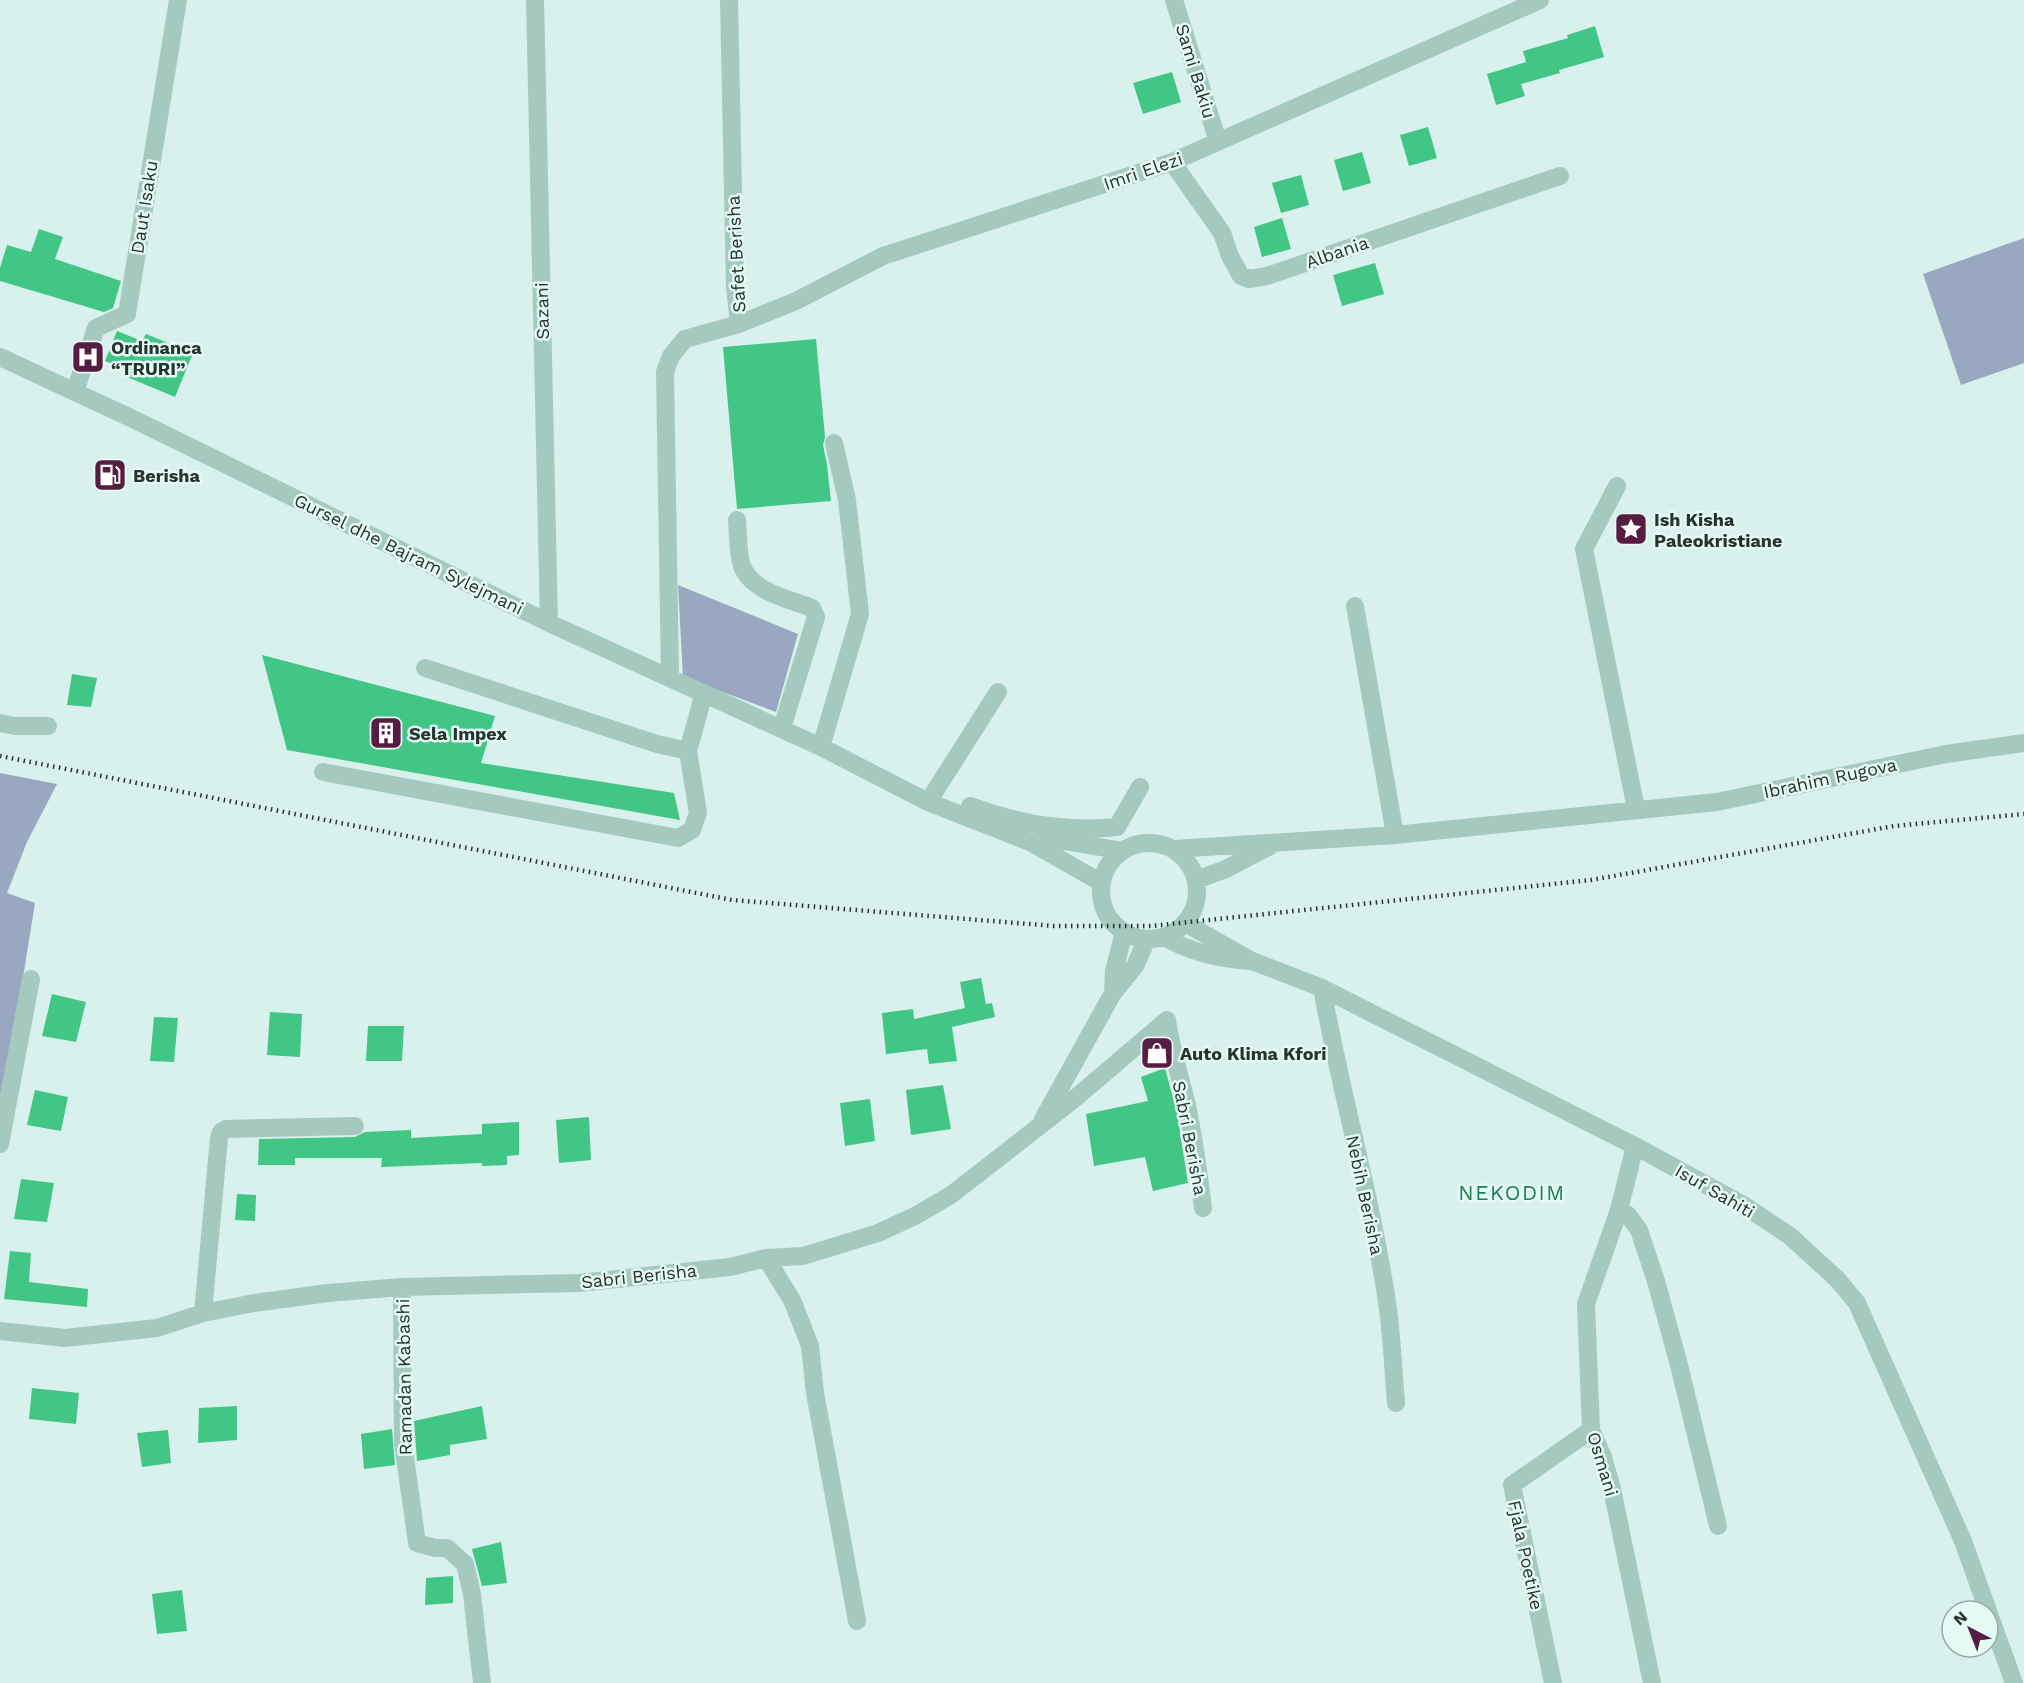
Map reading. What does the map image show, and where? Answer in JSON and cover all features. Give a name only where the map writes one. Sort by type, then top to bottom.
[{"type":"street","name":"Daut Isaku","points":[[75,392],[96,328],[127,314],[178,0]]},
{"type":"street","name":"Sazani","points":[[535,0],[549,623]]},
{"type":"street","name":"Safet Berisha","points":[[670,678],[665,372],[671,356],[685,339],[740,324],[735,287],[729,0]]},
{"type":"street","name":"Sami Bakiu","points":[[1174,0],[1218,142]]},
{"type":"street","name":"Imri Elezi","points":[[740,324],[796,301],[883,256],[1172,162],[1540,0]]},
{"type":"street","name":"Albania","points":[[1172,162],[1222,232],[1230,256],[1241,276],[1249,279],[1286,270],[1560,176]]},
{"type":"street","name":"Gursel dhe Bajram Sylejmani","points":[[0,357],[549,623],[1030,842],[1102,883]]},
{"type":"street","points":[[821,747],[860,614],[847,500],[834,443]]},
{"type":"street","points":[[1617,486],[1584,549],[1636,809]]},
{"type":"street","points":[[737,520],[742,566],[754,581],[769,592],[812,608],[816,617],[782,728]]},
{"type":"street","points":[[1354,606],[1395,836]]},
{"type":"street","points":[[425,668],[657,744],[688,751]]},
{"type":"street","points":[[998,692],[931,798],[1030,823],[1096,829],[1117,827],[1140,787]]},
{"type":"street","points":[[323,772],[678,838],[692,830],[698,813],[688,751],[704,693]]},
{"type":"street","points":[[0,723],[15,726],[48,726]]},
{"type":"street","name":"Ibrahim Rugova","points":[[1174,849],[1395,836],[1717,802],[1946,754],[2024,743]]},
{"type":"street","name":"Gursel dhe Bajram Sylejmani","points":[[1030,842],[1064,841],[1123,851]]},
{"type":"street","points":[[1162,844],[1174,849],[1192,868],[1196,880],[1197,895],[1193,910],[1185,923],[1175,931],[1155,938],[1124,932],[1113,923],[1101,898],[1102,883],[1109,865],[1123,851],[1135,845],[1162,844]]},
{"type":"street","name":"Ibrahim Rugova","points":[[1196,880],[1226,870],[1275,844]]},
{"type":"street","name":"Isuf Sahiti","points":[[1185,923],[1252,961],[1322,988],[1635,1146],[1745,1206],[1790,1236],[1837,1279],[1857,1303],[1963,1541],[1984,1599]]},
{"type":"street","name":"Sabri Berisha","points":[[1113,993],[1114,971],[1124,932]]},
{"type":"street","name":"Isuf Sahiti","points":[[1155,938],[1224,960],[1252,961]]},
{"type":"street","name":"Sabri Berisha","points":[[1040,1126],[1113,993],[1155,938]]},
{"type":"street","points":[[0,1144],[31,979]]},
{"type":"street","name":"Nebih Berisha","points":[[1322,988],[1334,1053],[1360,1162],[1387,1304],[1396,1403]]},
{"type":"street","name":"Sabri Berisha","points":[[0,1330],[65,1338],[157,1328],[203,1313],[254,1302],[328,1293],[402,1287],[579,1283],[718,1268],[766,1258],[803,1256],[878,1233],[915,1216],[951,1195],[1040,1126],[1167,1020],[1172,1053],[1194,1140],[1203,1208]]},
{"type":"street","points":[[203,1313],[221,1132],[226,1129],[355,1126]]},
{"type":"street","name":"Osmani","points":[[1635,1146],[1619,1210],[1586,1304],[1591,1430],[1603,1457],[1612,1489],[1652,1683]]},
{"type":"street","points":[[1619,1210],[1628,1215],[1639,1230],[1656,1281],[1718,1526]]},
{"type":"street","points":[[766,1258],[792,1300],[810,1346],[814,1393],[857,1621]]},
{"type":"street","name":"Ramadan Kabashi","points":[[402,1287],[403,1443],[417,1543],[435,1548],[447,1548],[465,1564],[472,1594],[482,1683]]},
{"type":"street","name":"Fjala Poetike","points":[[1553,1683],[1512,1485],[1591,1430]]},
{"type":"street","name":"Isuf Sahiti","points":[[2000,1644],[2014,1683]]},
{"type":"shaded area","points":[[2024,238],[2024,363],[1961,385],[1923,274]]},
{"type":"shaded area","points":[[678,585],[798,634],[776,712],[683,677]]},
{"type":"shaded area","points":[[0,773],[57,784],[27,842],[7,893],[35,903],[0,1121]]},
{"type":"building","points":[[1595,26],[1604,57],[1521,84],[1525,96],[1496,105],[1487,74],[1526,62],[1523,51],[1568,38],[1567,35]]},
{"type":"building","points":[[1172,72],[1181,102],[1143,114],[1133,83]]},
{"type":"building","points":[[1428,127],[1437,158],[1409,166],[1400,135]]},
{"type":"building","points":[[1362,152],[1371,183],[1343,191],[1334,160]]},
{"type":"building","points":[[1301,175],[1309,205],[1281,213],[1272,183]]},
{"type":"building","points":[[1282,218],[1291,249],[1262,257],[1254,227]]},
{"type":"building","points":[[39,229],[63,237],[55,259],[121,281],[113,308],[104,312],[0,281],[0,268],[7,245],[31,252]]},
{"type":"building","points":[[1375,263],[1384,294],[1342,306],[1333,275]]},
{"type":"building","points":[[117,331],[142,341],[146,334],[193,353],[175,397],[127,377],[130,371],[105,361]]},
{"type":"building","points":[[816,339],[825,437],[823,445],[831,501],[737,509],[723,347]]},
{"type":"building","name":"Sela Impex","points":[[262,655],[495,716],[481,763],[674,793],[680,820],[287,750]]},
{"type":"building","points":[[72,674],[97,678],[91,707],[67,705]]},
{"type":"building","points":[[981,978],[986,1004],[992,1003],[995,1017],[952,1027],[957,1061],[929,1064],[927,1049],[886,1054],[882,1013],[913,1009],[914,1019],[965,1008],[960,982]]},
{"type":"building","points":[[52,994],[86,1002],[76,1042],[42,1036]]},
{"type":"building","points":[[270,1012],[302,1014],[300,1057],[267,1055]]},
{"type":"building","points":[[154,1017],[178,1018],[174,1062],[150,1061]]},
{"type":"building","points":[[368,1026],[404,1026],[402,1061],[366,1061]]},
{"type":"building","points":[[1165,1068],[1177,1113],[1188,1183],[1153,1191],[1145,1157],[1094,1166],[1086,1114],[1148,1101],[1141,1077]]},
{"type":"building","points":[[943,1085],[951,1129],[911,1135],[906,1090]]},
{"type":"building","points":[[35,1090],[68,1097],[61,1131],[27,1125]]},
{"type":"building","points":[[870,1099],[875,1141],[845,1146],[840,1103]]},
{"type":"building","points":[[589,1117],[591,1160],[559,1163],[556,1120]]},
{"type":"building","points":[[519,1122],[519,1155],[507,1156],[507,1165],[482,1166],[482,1163],[381,1167],[382,1158],[295,1158],[295,1165],[258,1165],[259,1139],[355,1137],[365,1132],[411,1130],[411,1138],[482,1134],[482,1124]]},
{"type":"building","points":[[21,1179],[54,1183],[47,1222],[14,1219]]},
{"type":"building","points":[[237,1194],[256,1195],[255,1221],[235,1220]]},
{"type":"building","points":[[10,1251],[31,1253],[29,1282],[88,1289],[87,1307],[4,1299]]},
{"type":"building","points":[[32,1388],[79,1393],[76,1424],[29,1419]]},
{"type":"building","points":[[237,1406],[237,1440],[198,1443],[199,1408]]},
{"type":"building","points":[[482,1406],[487,1439],[450,1445],[450,1455],[417,1461],[414,1421]]},
{"type":"building","points":[[392,1429],[395,1465],[364,1469],[361,1434]]},
{"type":"building","points":[[168,1430],[171,1463],[142,1467],[137,1433]]},
{"type":"building","points":[[501,1542],[507,1583],[482,1586],[472,1549]]},
{"type":"building","points":[[453,1576],[453,1603],[425,1605],[426,1578]]},
{"type":"building","points":[[182,1590],[187,1631],[157,1634],[152,1594]]},
{"type":"railway","points":[[0,756],[732,900],[1054,926],[1151,926],[1591,880],[1894,826],[2024,814]]},
{"type":"place","name":"Ordinanca “TRURI”","points":[[88,357]]},
{"type":"place","name":"Berisha","points":[[110,475]]},
{"type":"place","name":"Ish Kisha Paleokristiane","points":[[1631,529]]},
{"type":"place","name":"Sela Impex","points":[[386,733]]},
{"type":"place","name":"Auto Klima Kfori","points":[[1157,1053]]},
{"type":"district","name":"NEKODIM","points":[[1512,1192]]}]
